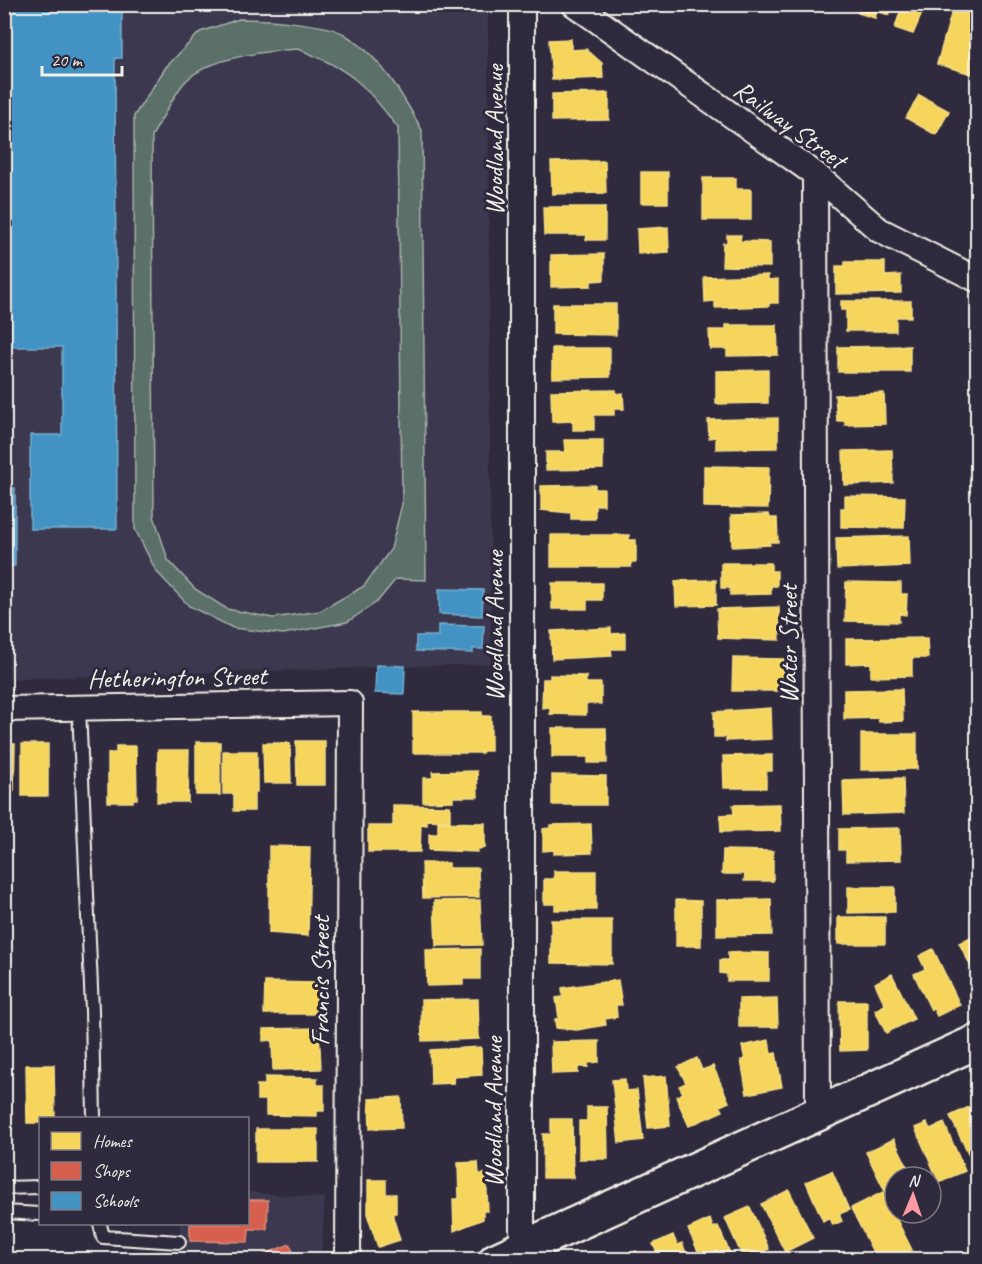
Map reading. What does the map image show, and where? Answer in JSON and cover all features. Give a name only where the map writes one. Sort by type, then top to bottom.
[{"type":"main road","points":[[509,1254],[978,1041]]},
{"type":"street","name":"Woodland Avenue","points":[[509,1254],[522,4]]},
{"type":"street","name":"Railway Street","points":[[574,4],[815,174],[879,230],[978,280]]},
{"type":"street","name":"Water Street","points":[[815,174],[818,1114]]},
{"type":"street","name":"Hetherington Street","points":[[4,709],[350,703]]},
{"type":"street","name":"Francis Street","points":[[348,1260],[350,703]]},
{"type":"lane","points":[[79,708],[92,1010],[94,1117]]},
{"type":"lane","points":[[4,1188],[39,1188]]},
{"type":"lane","points":[[4,1212],[39,1214]]},
{"type":"lane","points":[[100,1225],[103,1237],[179,1242]]},
{"type":"shaded area","points":[[4,5],[488,5],[491,664],[5,679]]},
{"type":"shaded area","points":[[249,1192],[325,1198],[321,1259],[179,1260],[180,1225],[249,1225]]},
{"type":"green space","points":[[239,19],[294,22],[336,30],[357,43],[380,65],[422,130],[426,580],[396,579],[377,602],[347,622],[283,634],[233,628],[189,606],[156,571],[135,529],[134,116],[166,67],[200,32]],"holes":[[[298,49],[316,56],[355,79],[376,100],[398,128],[402,504],[391,549],[364,586],[320,611],[273,618],[227,609],[195,589],[168,560],[154,516],[152,136],[183,84],[206,67],[237,57],[285,50]]]},
{"type":"building: Homes","points":[[861,4],[892,4],[889,15],[877,11],[875,18],[858,13]]},
{"type":"building: Homes","points":[[896,4],[926,4],[913,34],[895,28],[901,9],[895,7]]},
{"type":"building: Homes","points":[[954,4],[978,4],[978,57],[972,74],[937,64]]},
{"type":"building: Homes","points":[[571,39],[571,50],[586,49],[602,63],[603,78],[552,80],[549,40]]},
{"type":"building: Homes","points":[[609,93],[609,120],[552,121],[552,94]]},
{"type":"building: Homes","points":[[919,95],[949,111],[936,135],[906,118]]},
{"type":"building: Homes","points":[[605,161],[606,193],[552,194],[551,162]]},
{"type":"building: Homes","points":[[641,172],[668,172],[668,203],[641,203]]},
{"type":"building: Homes","points":[[703,178],[736,178],[736,189],[751,189],[751,220],[703,220]]},
{"type":"building: Homes","points":[[543,207],[605,207],[605,240],[586,240],[587,235],[544,235]]},
{"type":"building: Homes","points":[[668,227],[669,252],[638,254],[637,229]]},
{"type":"building: Homes","points":[[727,235],[741,235],[740,241],[770,242],[770,267],[722,266],[723,243],[727,243]]},
{"type":"building: Homes","points":[[604,254],[604,280],[591,281],[591,286],[551,287],[551,255]]},
{"type":"building: Homes","points":[[845,262],[885,262],[885,276],[901,275],[901,293],[836,294],[836,266],[845,266]]},
{"type":"building: Homes","points":[[768,275],[768,280],[778,279],[778,303],[769,303],[769,306],[715,308],[715,301],[705,302],[704,277]]},
{"type":"building: Homes","points":[[841,301],[911,301],[911,317],[896,317],[896,331],[846,331],[846,310],[841,310]]},
{"type":"building: Homes","points":[[553,304],[616,304],[616,335],[553,334]]},
{"type":"building: Homes","points":[[726,325],[777,325],[778,355],[727,356],[727,349],[710,349],[709,330],[726,330]]},
{"type":"building: Homes","points":[[910,346],[910,372],[838,372],[838,347]]},
{"type":"building: Homes","points":[[552,348],[610,348],[610,377],[552,378]]},
{"type":"building: Homes","points":[[768,370],[768,403],[716,404],[716,371]]},
{"type":"building: Homes","points":[[616,390],[616,394],[623,393],[624,409],[614,409],[614,415],[594,415],[594,430],[573,430],[573,421],[552,422],[551,391]]},
{"type":"building: Homes","points":[[884,393],[885,424],[845,425],[845,421],[837,421],[835,395]]},
{"type":"building: Homes","points":[[778,418],[778,448],[716,449],[716,437],[709,438],[708,420]]},
{"type":"building: Homes","points":[[564,440],[603,440],[603,469],[546,470],[546,452],[565,452]]},
{"type":"building: Homes","points":[[892,450],[893,483],[844,485],[843,451]]},
{"type":"building: Homes","points":[[704,466],[769,467],[768,508],[704,507]]},
{"type":"building: Homes","points":[[595,485],[595,489],[604,489],[604,505],[595,505],[595,519],[571,519],[571,513],[541,510],[541,486]]},
{"type":"building: Homes","points":[[845,496],[905,497],[904,528],[841,527],[841,508],[845,508]]},
{"type":"building: Homes","points":[[769,514],[770,518],[777,518],[778,542],[769,542],[770,545],[732,547],[731,515]]},
{"type":"building: Homes","points":[[551,535],[629,535],[629,540],[636,540],[636,562],[631,562],[631,567],[551,567]]},
{"type":"building: Homes","points":[[909,536],[910,566],[837,569],[836,538]]},
{"type":"building: Homes","points":[[721,563],[771,563],[771,571],[777,571],[777,586],[771,586],[771,594],[730,595],[730,588],[721,588]]},
{"type":"building: Homes","points":[[716,580],[716,605],[676,606],[675,581]]},
{"type":"building: Homes","points":[[846,582],[901,583],[901,594],[907,594],[906,615],[899,614],[899,622],[845,621]]},
{"type":"building: Homes","points":[[552,583],[602,583],[602,600],[587,600],[587,609],[552,609]]},
{"type":"building: Homes","points":[[779,607],[780,640],[718,638],[717,609]]},
{"type":"building: Homes","points":[[611,628],[611,634],[625,633],[625,649],[611,649],[612,656],[552,659],[551,631]]},
{"type":"building: Homes","points":[[927,638],[928,658],[912,658],[912,676],[871,677],[871,663],[846,664],[846,639]]},
{"type":"building: Homes","points":[[733,658],[784,659],[783,691],[732,691]]},
{"type":"building: Homes","points":[[550,675],[586,676],[586,683],[601,683],[601,704],[586,704],[586,715],[550,714],[550,707],[542,708],[543,679],[550,679]]},
{"type":"building: Homes","points":[[902,689],[903,721],[879,722],[878,718],[844,719],[844,690]]},
{"type":"building: Homes","points":[[771,708],[772,739],[726,741],[726,737],[714,737],[714,712]]},
{"type":"building: Homes","points":[[413,712],[482,712],[482,716],[491,716],[491,751],[413,753]]},
{"type":"building: Homes","points":[[552,728],[606,728],[607,763],[588,763],[588,757],[552,757]]},
{"type":"building: Homes","points":[[861,734],[917,734],[917,769],[861,770]]},
{"type":"building: Homes","points":[[296,741],[325,741],[325,785],[297,785]]},
{"type":"building: Homes","points":[[196,742],[220,742],[220,795],[196,795]]},
{"type":"building: Homes","points":[[263,743],[290,743],[291,783],[264,783]]},
{"type":"building: Homes","points":[[4,744],[15,744],[14,791],[4,791]]},
{"type":"building: Homes","points":[[22,744],[48,744],[48,796],[22,796]]},
{"type":"building: Homes","points":[[116,746],[136,746],[137,799],[133,799],[133,802],[108,802],[108,753],[116,753]]},
{"type":"building: Homes","points":[[158,750],[189,750],[188,802],[157,802]]},
{"type":"building: Homes","points":[[223,751],[257,751],[257,792],[254,792],[254,811],[234,811],[234,794],[223,794]]},
{"type":"building: Homes","points":[[772,755],[772,771],[766,771],[766,788],[724,788],[723,756]]},
{"type":"building: Homes","points":[[477,771],[478,797],[453,797],[453,801],[423,802],[423,778],[433,778],[432,772]]},
{"type":"building: Homes","points":[[552,775],[606,776],[606,805],[552,805]]},
{"type":"building: Homes","points":[[903,778],[904,813],[844,815],[843,780]]},
{"type":"building: Homes","points":[[780,804],[781,831],[721,832],[720,815],[734,814],[733,805]]},
{"type":"building: Homes","points":[[393,805],[450,806],[450,821],[427,820],[427,825],[421,824],[420,852],[368,852],[368,826],[393,826]]},
{"type":"building: Homes","points":[[438,822],[485,823],[485,848],[478,849],[477,852],[429,850],[429,834],[438,834]]},
{"type":"building: Homes","points":[[591,824],[592,853],[554,854],[554,850],[543,851],[543,829],[550,828],[550,825]]},
{"type":"building: Homes","points":[[900,828],[901,860],[846,861],[846,850],[839,850],[839,829]]},
{"type":"building: Homes","points":[[269,846],[310,847],[308,936],[269,933]]},
{"type":"building: Homes","points":[[723,850],[773,851],[773,881],[744,881],[745,874],[722,874]]},
{"type":"building: Homes","points":[[422,863],[449,863],[449,868],[478,868],[479,897],[423,898]]},
{"type":"building: Homes","points":[[554,871],[596,871],[596,910],[555,910],[555,904],[544,904],[544,879],[554,879]]},
{"type":"building: Homes","points":[[848,887],[895,887],[895,912],[848,913]]},
{"type":"building: Homes","points":[[771,899],[772,935],[717,936],[717,900]]},
{"type":"building: Homes","points":[[480,900],[482,945],[436,946],[434,901]]},
{"type":"building: Homes","points":[[676,900],[701,901],[701,946],[676,946]]},
{"type":"building: Homes","points":[[838,917],[885,917],[885,944],[838,944]]},
{"type":"building: Homes","points":[[551,920],[612,920],[612,964],[551,963]]},
{"type":"building: Homes","points":[[978,933],[978,980],[959,943]]},
{"type":"building: Homes","points":[[480,949],[480,979],[463,979],[463,985],[427,986],[426,950]]},
{"type":"building: Homes","points":[[933,949],[960,1005],[937,1016],[933,1008],[931,1010],[914,974],[925,969],[919,956]]},
{"type":"building: Homes","points":[[728,952],[769,953],[769,981],[727,981],[727,974],[720,973],[720,960],[728,960]]},
{"type":"building: Homes","points":[[892,974],[914,1019],[886,1033],[875,1010],[885,1005],[875,983]]},
{"type":"building: Homes","points":[[618,980],[622,1005],[616,1005],[617,1017],[605,1019],[606,1025],[577,1030],[556,1028],[555,1019],[559,1018],[556,998],[563,997],[562,988]]},
{"type":"building: Homes","points":[[265,982],[318,983],[318,1014],[264,1014]]},
{"type":"building: Homes","points":[[777,998],[778,1027],[739,1027],[739,999]]},
{"type":"building: Homes","points":[[478,999],[479,1039],[422,1041],[421,1000]]},
{"type":"building: Homes","points":[[839,1001],[867,1001],[867,1050],[840,1051]]},
{"type":"building: Homes","points":[[319,1028],[321,1069],[273,1070],[272,1040],[263,1041],[263,1029]]},
{"type":"building: Homes","points":[[769,1040],[771,1054],[776,1053],[782,1087],[747,1094],[741,1060],[745,1060],[742,1046]]},
{"type":"building: Homes","points":[[599,1041],[599,1062],[588,1063],[588,1067],[578,1067],[578,1073],[552,1074],[551,1042]]},
{"type":"building: Homes","points":[[481,1047],[482,1075],[453,1077],[454,1083],[431,1084],[430,1050]]},
{"type":"building: Homes","points":[[697,1058],[702,1070],[713,1066],[729,1102],[720,1106],[723,1111],[689,1126],[676,1097],[683,1093],[679,1086],[686,1083],[678,1067]]},
{"type":"building: Homes","points":[[26,1065],[54,1065],[55,1117],[39,1117],[39,1123],[27,1123]]},
{"type":"building: Homes","points":[[666,1076],[670,1126],[648,1128],[643,1078]]},
{"type":"building: Homes","points":[[265,1077],[317,1078],[317,1085],[324,1085],[324,1111],[317,1111],[317,1116],[266,1115],[266,1100],[257,1100],[257,1085],[265,1085]]},
{"type":"building: Homes","points":[[625,1079],[626,1091],[637,1090],[643,1140],[619,1143],[612,1080]]},
{"type":"building: Homes","points":[[401,1097],[402,1128],[370,1129],[369,1099]]},
{"type":"building: Homes","points":[[975,1104],[978,1110],[978,1163],[972,1151],[968,1153],[950,1116]]},
{"type":"building: Homes","points":[[587,1107],[607,1107],[608,1159],[579,1159],[579,1121],[587,1121]]},
{"type":"building: Homes","points":[[551,1119],[572,1119],[573,1178],[543,1178],[543,1134],[551,1134]]},
{"type":"building: Homes","points":[[927,1123],[930,1129],[944,1123],[965,1171],[943,1180],[943,1165],[931,1165],[915,1128]]},
{"type":"building: Homes","points":[[256,1129],[318,1129],[318,1162],[256,1162]]},
{"type":"building: Homes","points":[[894,1139],[907,1165],[883,1165],[883,1187],[866,1152]]},
{"type":"building: Homes","points":[[478,1162],[479,1174],[486,1174],[488,1211],[483,1211],[483,1219],[454,1231],[453,1199],[459,1199],[458,1163]]},
{"type":"building: Homes","points":[[832,1171],[849,1210],[839,1214],[842,1221],[833,1225],[830,1218],[823,1221],[806,1182]]},
{"type":"building: Homes","points":[[368,1180],[386,1180],[386,1194],[396,1194],[396,1213],[393,1213],[393,1217],[400,1240],[378,1247],[368,1217]]},
{"type":"building: Homes","points":[[789,1190],[813,1238],[785,1252],[761,1204]]},
{"type":"building: Homes","points":[[883,1192],[883,1225],[900,1225],[912,1250],[893,1260],[877,1260],[851,1208]]},
{"type":"building: Homes","points":[[750,1207],[769,1249],[764,1251],[766,1256],[760,1260],[744,1260],[725,1218]]},
{"type":"building: Homes","points":[[710,1219],[713,1228],[718,1226],[733,1260],[702,1260],[688,1229]]},
{"type":"building: Homes","points":[[673,1235],[677,1245],[682,1243],[689,1260],[660,1260],[653,1244]]},
{"type":"building: Homes","points":[[636,1251],[643,1260],[620,1260]]},
{"type":"building: Shops","points":[[249,1200],[268,1200],[267,1229],[249,1229],[248,1242],[190,1241],[190,1225],[249,1225]]},
{"type":"building: Shops","points":[[290,1244],[296,1260],[253,1260],[253,1259]]},
{"type":"building: Schools","points":[[4,4],[122,4],[122,58],[115,58],[117,529],[30,529],[30,435],[62,435],[62,347],[4,347]]},
{"type":"building: Schools","points":[[4,488],[15,488],[15,566],[4,566]]},
{"type":"building: Schools","points":[[439,589],[483,590],[482,616],[439,614]]},
{"type":"building: Schools","points":[[438,625],[484,626],[483,649],[473,649],[473,653],[416,651],[416,636],[438,636]]},
{"type":"building: Schools","points":[[376,665],[405,666],[404,694],[375,693]]}]
